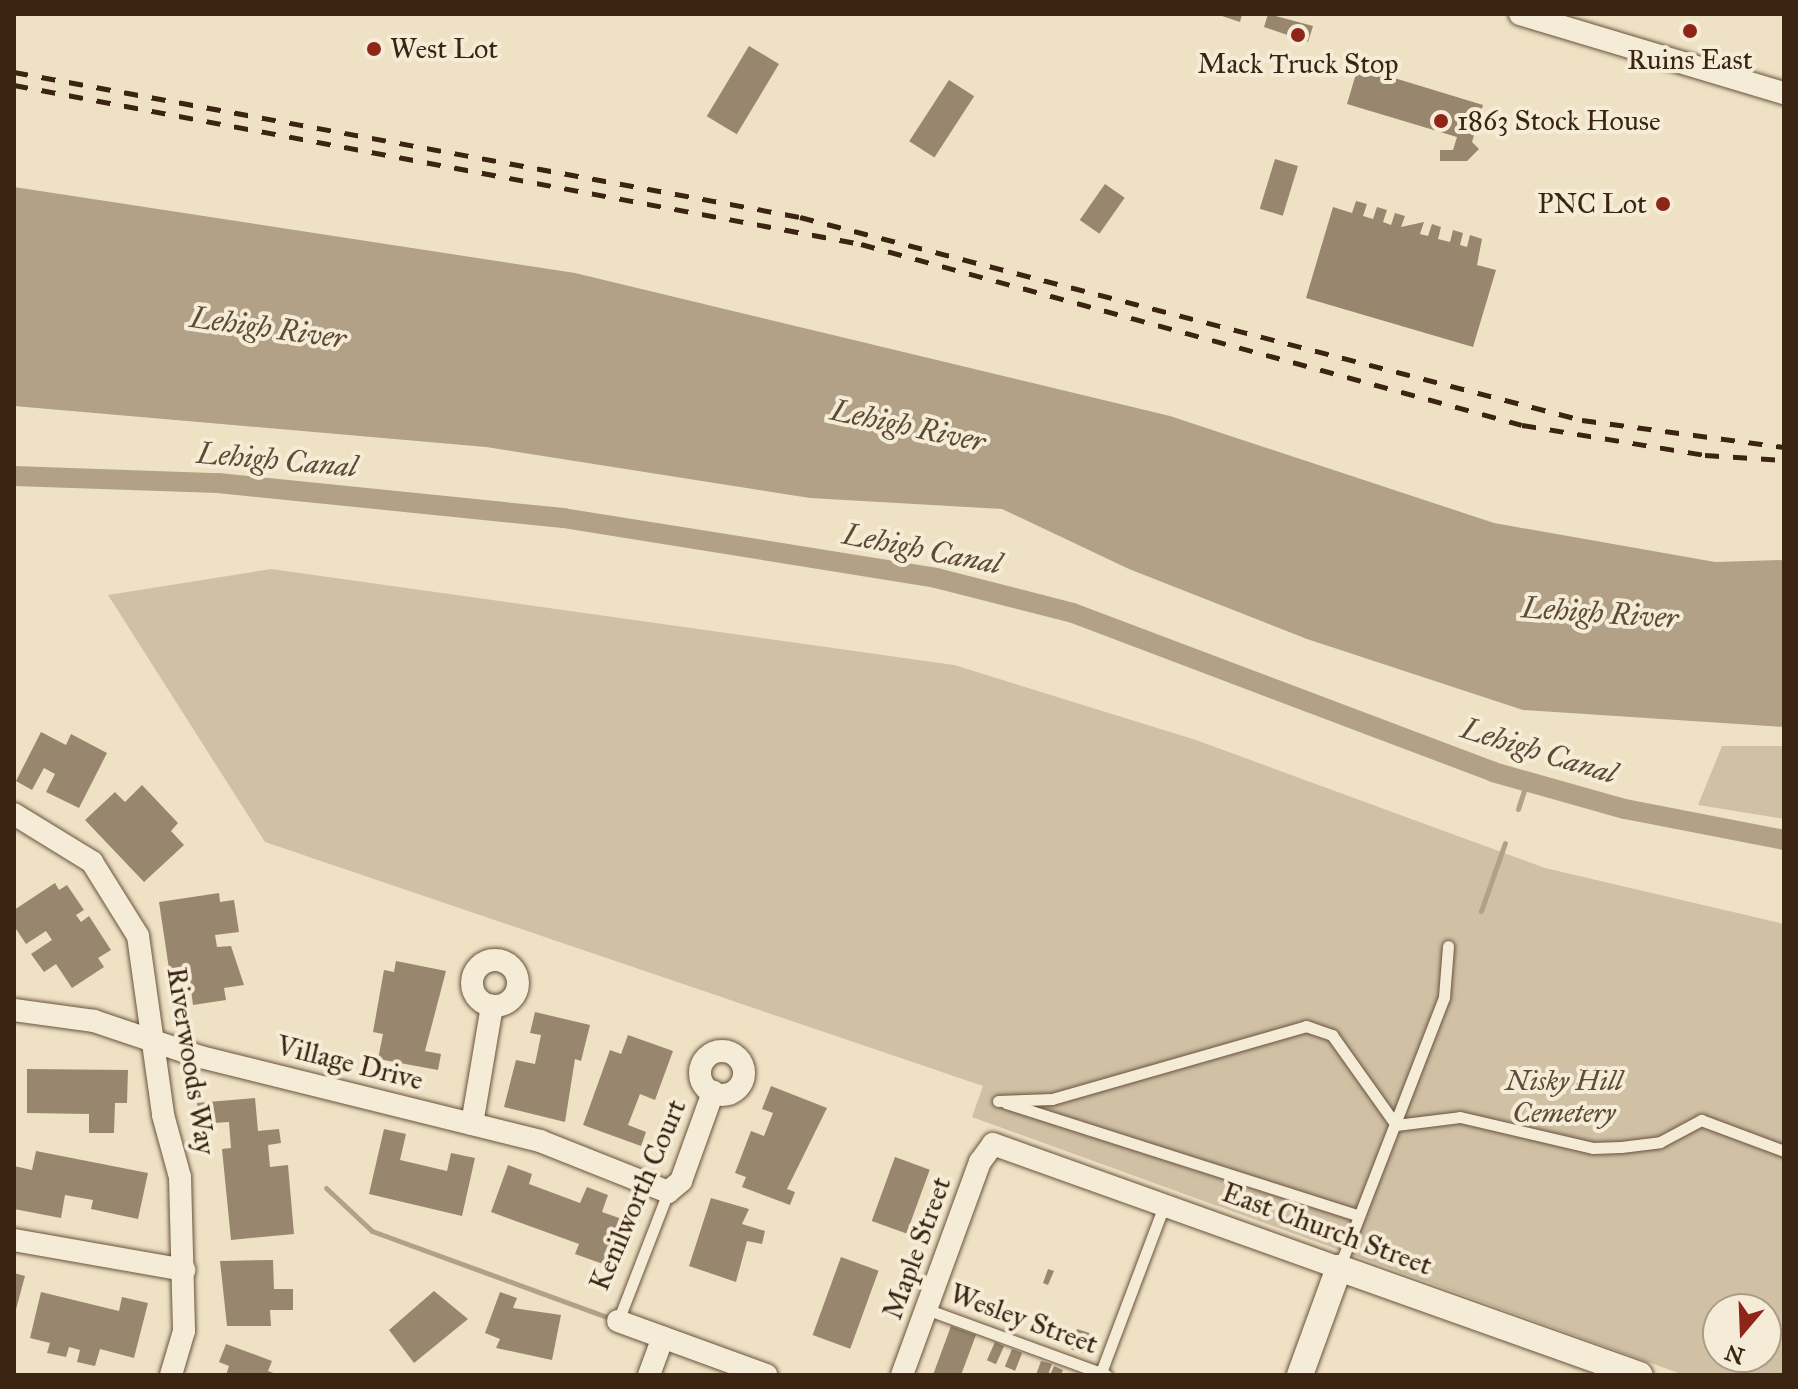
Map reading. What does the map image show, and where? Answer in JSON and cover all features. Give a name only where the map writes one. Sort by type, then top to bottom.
[{"type":"street","points":[[1520,14],[1784,93]]},
{"type":"street","name":"Riverwoods Way","points":[[14,814],[69,842],[117,892],[144,961],[151,1040],[180,1177],[184,1331],[171,1375]]},
{"type":"street","points":[[472,1124],[492,1006]]},
{"type":"street","name":"Village Drive","points":[[14,1010],[94,1021],[151,1040],[472,1124],[597,1160],[668,1192]]},
{"type":"street","name":"Kenilworth Court","points":[[668,1192],[681,1181],[713,1092]]},
{"type":"street","name":"East Church Street","points":[[993,1144],[1639,1375]]},
{"type":"street","name":"Maple Street","points":[[902,1375],[980,1162],[993,1144]]},
{"type":"street","points":[[14,1240],[184,1270]]},
{"type":"street","points":[[1300,1375],[1339,1268]]},
{"type":"street","points":[[618,1321],[766,1375]]},
{"type":"street","points":[[649,1375],[663,1337]]},
{"type":"lane","points":[[1339,1268],[1444,997],[1448,946]]},
{"type":"lane","points":[[1358,1215],[998,1101],[1052,1099],[1306,1026],[1332,1035],[1396,1125]]},
{"type":"lane","points":[[1396,1125],[1460,1117],[1593,1148],[1660,1142],[1701,1120],[1784,1151]]},
{"type":"lane","name":"Kenilworth Court","points":[[618,1321],[668,1192]]},
{"type":"lane","points":[[1102,1374],[1165,1203]]},
{"type":"lane","name":"Wesley Street","points":[[926,1309],[1102,1374]]},
{"type":"green space","name":"Nisky Hill Cemetery","points":[[271,569],[954,665],[1196,740],[1545,868],[1784,924],[1784,1375],[1684,1375],[972,1117],[983,1086],[265,842],[108,595]]},
{"type":"green space","points":[[1722,746],[1784,746],[1784,819],[1698,805]]},
{"type":"water","name":"Lehigh River","points":[[14,187],[575,273],[1170,416],[1494,523],[1715,562],[1784,560],[1784,727],[1523,710],[1307,639],[1129,569],[1002,509],[810,498],[486,447],[14,406]]},
{"type":"building","points":[[1216,14],[1242,14],[1240,22]]},
{"type":"building","name":"Mack Truck Stop","points":[[1268,14],[1313,26],[1308,42],[1264,27]]},
{"type":"building","points":[[749,46],[779,64],[737,134],[707,116]]},
{"type":"building","name":"1863 Stock House","points":[[1358,67],[1483,105],[1472,142],[1479,149],[1467,161],[1440,161],[1440,150],[1453,150],[1457,137],[1347,104]]},
{"type":"building","points":[[949,80],[974,96],[934,158],[909,141]]},
{"type":"building","points":[[1275,159],[1298,166],[1283,216],[1260,209]]},
{"type":"building","points":[[1105,184],[1125,198],[1099,234],[1080,220]]},
{"type":"building","points":[[1356,201],[1367,204],[1363,216],[1373,219],[1377,207],[1387,210],[1383,222],[1391,225],[1395,213],[1405,216],[1401,227],[1424,222],[1420,234],[1428,236],[1432,224],[1441,227],[1438,239],[1450,242],[1453,230],[1463,233],[1460,245],[1467,247],[1470,235],[1482,239],[1477,265],[1496,270],[1473,347],[1306,298],[1333,207],[1352,213]]},
{"type":"building","points":[[41,732],[66,745],[71,734],[107,753],[79,808],[46,792],[55,774],[44,768],[32,790],[16,781]]},
{"type":"building","points":[[142,785],[178,823],[171,831],[184,845],[144,882],[85,820],[115,792],[125,802]]},
{"type":"building","points":[[55,883],[59,890],[67,885],[84,910],[76,915],[81,922],[89,916],[111,950],[98,958],[104,967],[72,988],[56,964],[44,972],[31,954],[52,940],[46,931],[26,944],[14,926],[14,910]]},
{"type":"building","points":[[219,893],[220,902],[234,900],[239,932],[215,935],[217,947],[231,946],[244,985],[224,988],[226,1000],[193,1005],[188,966],[169,969],[159,902]]},
{"type":"building","points":[[396,961],[446,971],[425,1051],[441,1054],[438,1070],[378,1059],[383,1034],[373,1032],[384,970],[394,972]]},
{"type":"building","points":[[535,1012],[590,1025],[581,1061],[575,1059],[565,1122],[504,1107],[516,1060],[535,1064],[541,1035],[530,1033]]},
{"type":"building","points":[[628,1035],[673,1051],[655,1100],[640,1094],[628,1125],[646,1132],[641,1146],[583,1125],[610,1050],[621,1054]]},
{"type":"building","points":[[27,1069],[128,1070],[127,1103],[115,1103],[114,1133],[89,1133],[89,1114],[27,1113]]},
{"type":"building","points":[[771,1086],[827,1108],[787,1189],[795,1192],[790,1205],[742,1187],[746,1177],[735,1173],[751,1131],[764,1136],[773,1113],[762,1109]]},
{"type":"building","points":[[255,1098],[258,1131],[279,1129],[281,1143],[268,1145],[270,1167],[288,1165],[294,1234],[231,1240],[222,1149],[231,1148],[229,1122],[199,1124],[197,1103]]},
{"type":"building","points":[[384,1129],[406,1134],[400,1160],[447,1171],[451,1153],[475,1158],[462,1216],[369,1194]]},
{"type":"building","points":[[36,1151],[148,1173],[138,1219],[91,1209],[93,1200],[65,1195],[61,1218],[14,1209],[14,1166],[32,1170]]},
{"type":"building","points":[[895,1157],[930,1170],[907,1234],[872,1221]]},
{"type":"building","points":[[508,1165],[532,1174],[529,1184],[580,1203],[587,1187],[608,1195],[602,1212],[622,1219],[606,1265],[575,1254],[579,1244],[491,1212]]},
{"type":"building","points":[[711,1198],[749,1209],[742,1224],[765,1231],[762,1244],[747,1241],[736,1282],[689,1266]]},
{"type":"building","points":[[841,1257],[879,1271],[850,1349],[813,1335]]},
{"type":"building","points":[[273,1260],[274,1289],[293,1289],[293,1310],[270,1310],[271,1326],[227,1326],[220,1261]]},
{"type":"building","points":[[1048,1269],[1054,1271],[1048,1285],[1043,1283]]},
{"type":"building","points":[[14,1273],[25,1276],[15,1313],[14,1313]]},
{"type":"building","points":[[434,1291],[468,1319],[414,1363],[389,1330]]},
{"type":"building","points":[[41,1292],[119,1311],[122,1297],[148,1303],[134,1358],[100,1349],[95,1366],[77,1362],[80,1350],[69,1347],[66,1357],[47,1353],[50,1343],[30,1338]]},
{"type":"building","points":[[500,1292],[517,1298],[513,1308],[561,1315],[552,1360],[496,1348],[500,1339],[485,1333]]},
{"type":"building","points":[[951,1326],[976,1335],[961,1375],[933,1375]]},
{"type":"building","points":[[1077,1329],[1089,1333],[1083,1353],[1071,1349]]},
{"type":"building","points":[[995,1342],[1004,1346],[996,1364],[987,1360]]},
{"type":"building","points":[[226,1344],[272,1361],[268,1371],[279,1375],[226,1375],[229,1366],[219,1362]]},
{"type":"building","points":[[1012,1349],[1022,1353],[1015,1371],[1005,1367]]},
{"type":"building","points":[[1041,1361],[1052,1364],[1048,1375],[1036,1375]]},
{"type":"building","points":[[1054,1366],[1063,1370],[1061,1375],[1050,1375]]},
{"type":"waterway","name":"Lehigh Canal","points":[[14,476],[218,483],[563,518],[936,578],[1073,613],[1493,772],[1625,809],[1784,840]]},
{"type":"waterway","points":[[1518,809],[1527,782]]},
{"type":"waterway","points":[[1481,911],[1505,843]]},
{"type":"waterway","points":[[326,1188],[372,1231],[613,1319]]},
{"type":"railway","points":[[14,72],[800,217],[1582,420],[1784,447]]},
{"type":"railway","points":[[14,85],[861,244],[1522,425],[1705,455],[1784,460]]},
{"type":"place","name":"Ruins East","points":[[1690,31]]},
{"type":"place","name":"Mack Truck Stop","points":[[1298,35]]},
{"type":"place","name":"West Lot","points":[[374,49]]},
{"type":"place","name":"1863 Stock House","points":[[1441,121]]},
{"type":"place","name":"PNC Lot","points":[[1663,204]]}]
